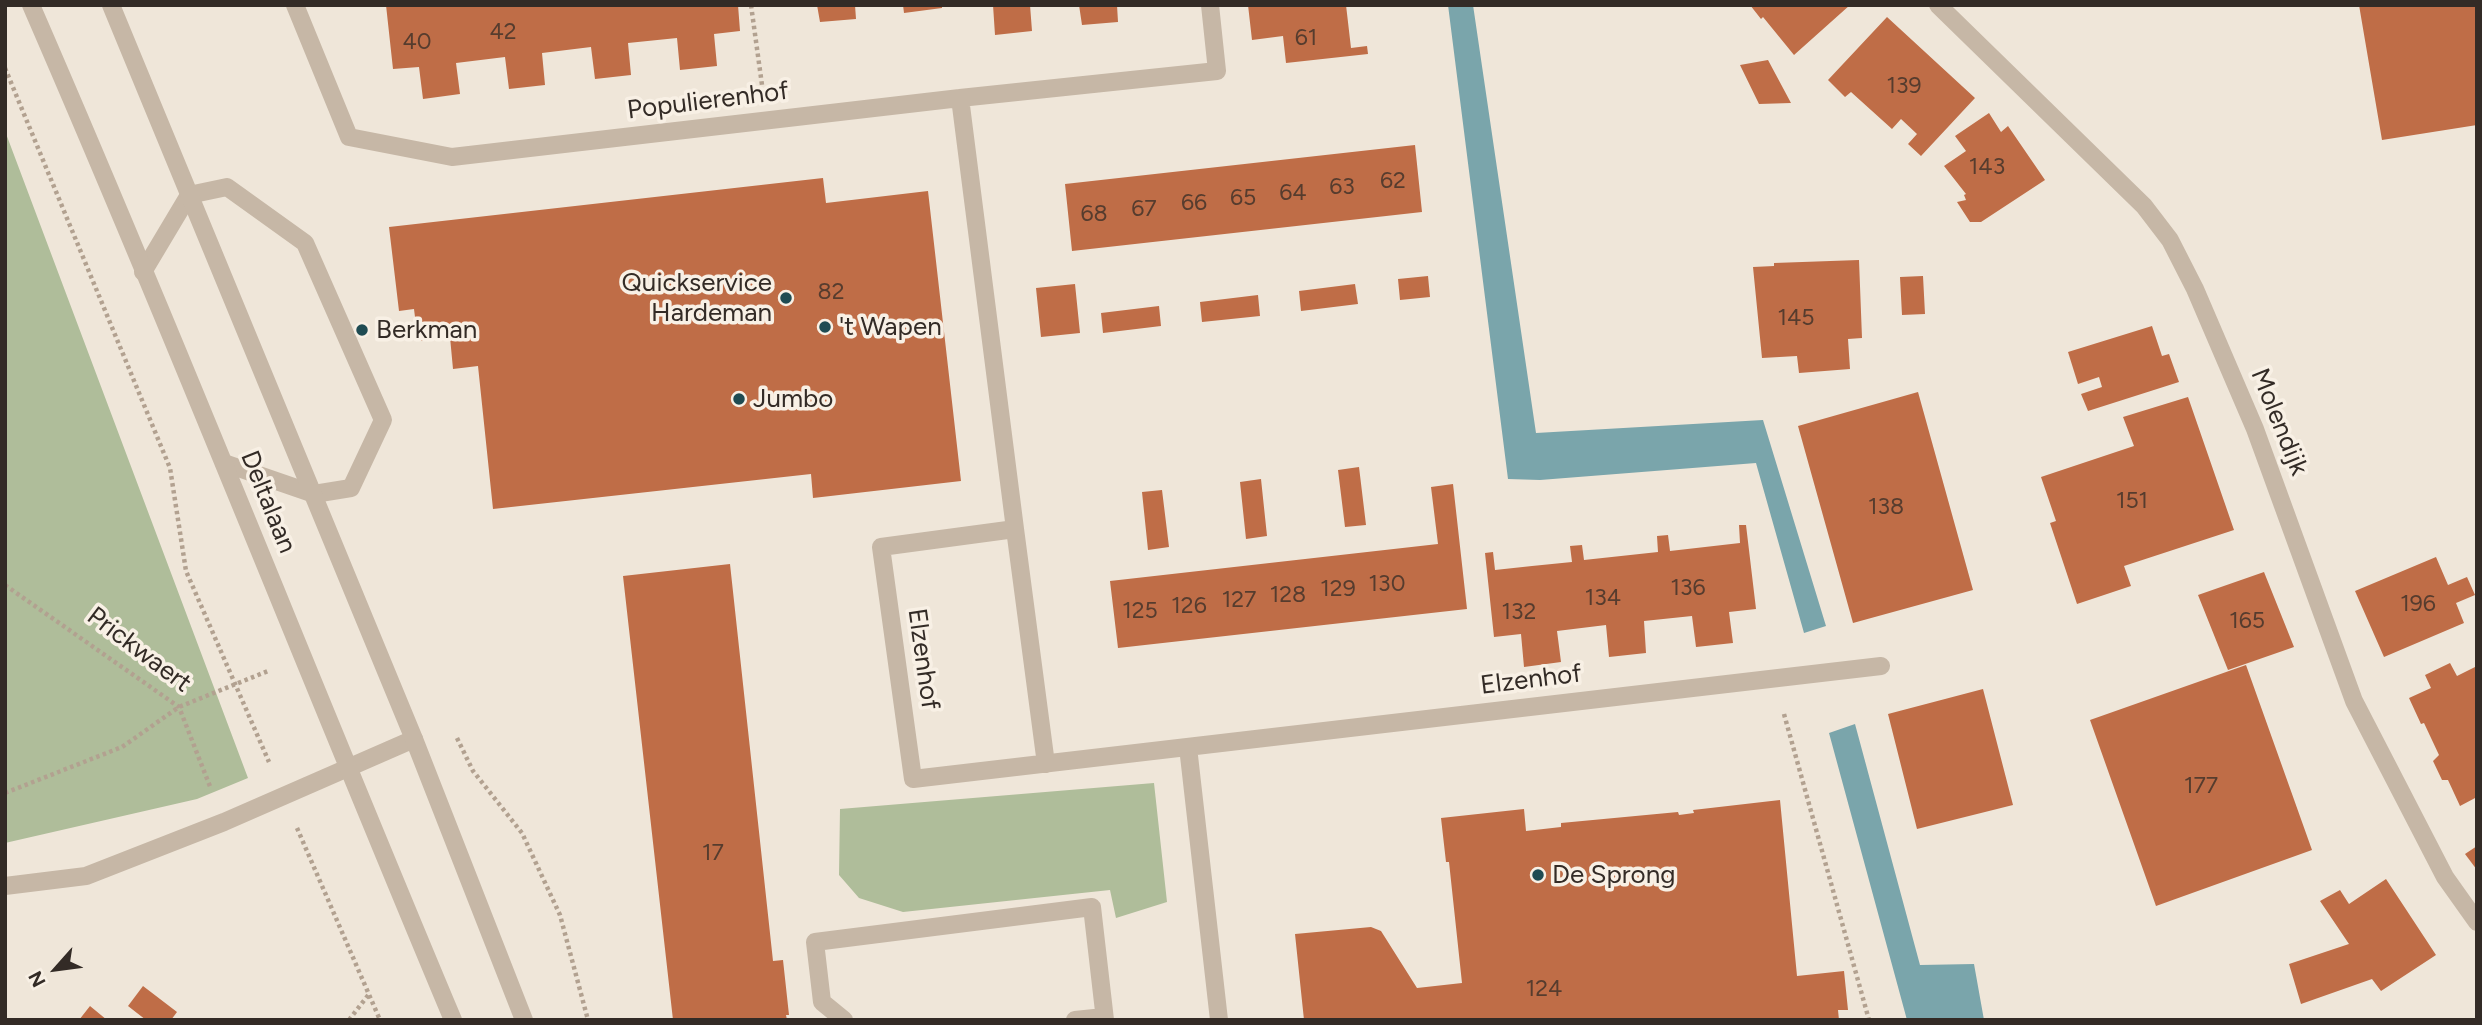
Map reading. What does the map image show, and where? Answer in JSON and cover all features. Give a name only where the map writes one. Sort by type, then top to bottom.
[{"type":"street","name":"Deltalaan","points":[[31,5],[224,463],[347,769],[453,1020]]},
{"type":"street","name":"Deltalaan","points":[[111,5],[414,739],[524,1020]]},
{"type":"street","name":"Populierenhof","points":[[295,5],[349,137],[452,157],[1217,71],[1210,5]]},
{"type":"street","name":"Molendijk","points":[[1938,5],[2144,206],[2170,240],[2195,289],[2255,429],[2354,701],[2445,877],[2477,922]]},
{"type":"street","points":[[960,98],[1046,764]]},
{"type":"street","points":[[143,272],[189,195],[228,187],[305,243],[383,420],[351,488],[314,494],[224,463]]},
{"type":"street","name":"Elzenhof","points":[[1015,529],[881,547],[913,779],[1881,666]]},
{"type":"street","points":[[5,886],[86,876],[224,822],[414,739]]},
{"type":"street","points":[[1188,747],[1219,1020]]},
{"type":"street","points":[[844,1020],[822,1002],[815,942],[1092,906],[1105,1018],[1075,1020]]},
{"type":"path","points":[[751,5],[767,120]]},
{"type":"path","points":[[5,68],[170,468],[186,571],[380,1020]]},
{"type":"path","name":"Prickwaert","points":[[5,585],[180,707],[224,822]]},
{"type":"path","points":[[5,793],[122,747],[180,707],[301,656]]},
{"type":"path","points":[[1774,678],[1869,1020]]},
{"type":"path","points":[[349,1020],[369,994]]},
{"type":"green space","points":[[5,131],[248,778],[197,799],[5,843]]},
{"type":"green space","points":[[1154,783],[1167,902],[1116,918],[1110,890],[903,912],[859,898],[839,875],[840,809]]},
{"type":"water","points":[[1448,5],[1473,5],[1536,433],[1763,420],[1826,626],[1804,633],[1756,463],[1540,480],[1508,479]]},
{"type":"water","points":[[1855,724],[1920,965],[1974,964],[1984,1020],[1907,1020],[1829,733]]},
{"type":"building","points":[[386,5],[738,5],[740,31],[714,34],[717,66],[680,70],[677,38],[628,43],[631,75],[595,79],[591,47],[542,53],[545,85],[509,89],[505,57],[456,63],[460,94],[423,99],[419,67],[393,69]]},
{"type":"building","points":[[817,5],[855,5],[856,19],[820,22]]},
{"type":"building","points":[[903,5],[942,5],[942,8],[904,13]]},
{"type":"building","points":[[993,5],[1030,5],[1032,31],[995,35]]},
{"type":"building","points":[[1079,5],[1117,5],[1118,22],[1082,25]]},
{"type":"building","points":[[1248,5],[1346,5],[1351,48],[1367,46],[1368,54],[1286,63],[1283,36],[1252,40]]},
{"type":"building","points":[[1750,5],[1850,5],[1794,55]]},
{"type":"building","points":[[2359,5],[2477,5],[2477,125],[2382,140]]},
{"type":"building","points":[[1887,17],[1975,98],[1921,156],[1908,144],[1917,134],[1901,119],[1892,129],[1851,92],[1845,97],[1828,80]]},
{"type":"building","points":[[1768,60],[1791,103],[1759,104],[1740,65]]},
{"type":"building","points":[[1989,113],[2001,132],[2008,126],[2045,180],[1981,222],[1970,222],[1957,202],[1966,200],[1966,194],[1944,166],[1966,151],[1955,136]]},
{"type":"building","points":[[1415,145],[1422,212],[1072,251],[1065,184]]},
{"type":"building","points":[[823,178],[826,203],[928,191],[961,481],[813,498],[811,474],[493,509],[478,366],[453,369],[450,337],[418,341],[414,309],[399,311],[389,227]]},
{"type":"building","points":[[1859,260],[1862,338],[1848,339],[1850,369],[1799,373],[1797,356],[1762,358],[1753,267],[1774,266],[1774,263]]},
{"type":"building","points":[[1428,276],[1430,297],[1400,300],[1398,279]]},
{"type":"building","points":[[1923,276],[1925,314],[1902,315],[1900,277]]},
{"type":"building","points":[[1075,284],[1080,333],[1041,337],[1036,288]]},
{"type":"building","points":[[1355,284],[1358,304],[1301,311],[1299,291]]},
{"type":"building","points":[[1258,295],[1260,316],[1202,322],[1200,302]]},
{"type":"building","points":[[1159,306],[1161,326],[1103,333],[1101,313]]},
{"type":"building","points":[[2152,326],[2162,356],[2169,354],[2179,382],[2088,411],[2081,394],[2102,387],[2099,377],[2078,384],[2068,352]]},
{"type":"building","points":[[1918,392],[1973,590],[1853,623],[1798,426]]},
{"type":"building","points":[[2188,397],[2234,530],[2124,566],[2131,586],[2077,604],[2050,523],[2056,521],[2041,477],[2134,446],[2123,417]]},
{"type":"building","points":[[1359,467],[1366,525],[1345,527],[1338,470]]},
{"type":"building","points":[[1261,479],[1267,536],[1246,539],[1240,482]]},
{"type":"building","points":[[1453,484],[1467,609],[1118,648],[1110,581],[1438,544],[1431,487]]},
{"type":"building","points":[[1162,490],[1169,547],[1148,550],[1142,492]]},
{"type":"building","points":[[1739,525],[1746,525],[1756,609],[1729,612],[1733,643],[1696,647],[1692,616],[1644,621],[1646,653],[1609,657],[1606,625],[1557,631],[1561,662],[1524,667],[1521,634],[1494,637],[1485,553],[1493,552],[1495,570],[1572,562],[1570,546],[1582,545],[1584,560],[1658,552],[1657,536],[1668,535],[1670,551],[1740,543]]},
{"type":"building","points":[[2436,557],[2448,585],[2467,577],[2475,595],[2456,603],[2464,623],[2384,657],[2355,591]]},
{"type":"building","points":[[730,564],[773,961],[783,960],[789,1015],[786,1015],[787,1020],[673,1020],[623,576]]},
{"type":"building","points":[[2264,572],[2294,647],[2228,670],[2198,595]]},
{"type":"building","points":[[2450,663],[2457,676],[2477,666],[2477,797],[2460,806],[2448,780],[2442,780],[2433,761],[2439,755],[2409,698],[2431,688],[2425,675]]},
{"type":"building","points":[[2246,665],[2312,850],[2156,906],[2090,720]]},
{"type":"building","points":[[1983,689],[2013,805],[1917,829],[1888,714]]},
{"type":"building","name":"De Sprong","points":[[1780,800],[1797,976],[1844,971],[1848,1010],[1838,1010],[1839,1020],[1304,1020],[1295,934],[1371,927],[1381,931],[1417,988],[1462,983],[1449,862],[1446,862],[1441,818],[1524,809],[1526,831],[1561,827],[1561,823],[1678,812],[1679,815],[1694,813],[1693,810]]},
{"type":"building","points":[[2477,846],[2477,870],[2465,854]]},
{"type":"building","points":[[2386,879],[2436,955],[2381,991],[2372,979],[2301,1004],[2289,964],[2349,944],[2320,901],[2340,890],[2349,904]]},
{"type":"building","points":[[143,986],[177,1012],[171,1020],[146,1020],[128,1006]]},
{"type":"building","points":[[90,1006],[107,1020],[79,1020]]},
{"type":"place","name":"Quickservice Hardeman","points":[[786,298]]},
{"type":"place","name":"'t Wapen","points":[[825,327]]},
{"type":"place","name":"Berkman","points":[[362,330]]},
{"type":"place","name":"Jumbo","points":[[739,399]]},
{"type":"place","name":"De Sprong","points":[[1538,875]]}]
